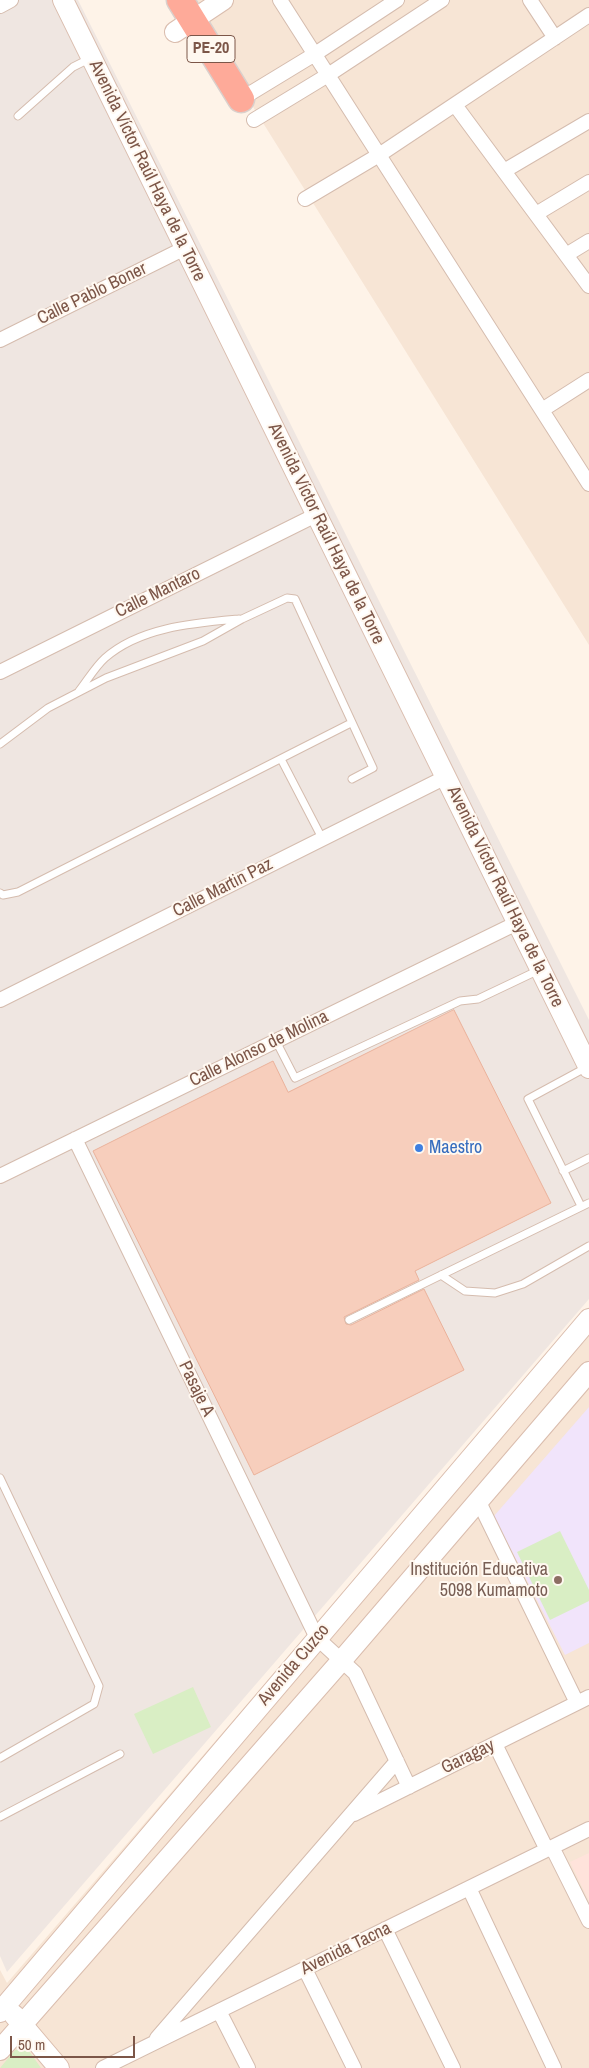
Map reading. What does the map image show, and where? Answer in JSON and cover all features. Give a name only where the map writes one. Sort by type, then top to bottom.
[{"type":"highway","name":"PE-20","points":[[183,17],[248,109]]},
{"type":"street","points":[[0,6],[11,0]]},
{"type":"street","name":"Avenida Víctor Raúl Haya de la Torre","points":[[63,0],[588,1067]]},
{"type":"street","points":[[183,17],[223,0]]},
{"type":"street","points":[[280,0],[589,483]]},
{"type":"street","points":[[248,109],[314,54],[397,0]]},
{"type":"street","points":[[248,109],[328,75],[442,0]]},
{"type":"street","points":[[530,0],[555,38]]},
{"type":"street","points":[[305,199],[379,155],[589,15]]},
{"type":"street","points":[[455,105],[589,286]]},
{"type":"street","points":[[504,171],[589,121]]},
{"type":"street","points":[[536,214],[589,182]]},
{"type":"street","points":[[566,255],[589,241]]},
{"type":"street","name":"Calle Pablo Boner","points":[[0,340],[185,248]]},
{"type":"street","points":[[542,410],[589,380]]},
{"type":"street","name":"Calle Mantaro","points":[[0,672],[316,515]]},
{"type":"street","name":"Calle Martin Paz","points":[[0,1000],[446,777]]},
{"type":"street","name":"Calle Alonso de Molina","points":[[0,1176],[517,923]]},
{"type":"street","name":"Pasaje A","points":[[75,1139],[317,1638]]},
{"type":"street","name":"Avenida Cuzco","points":[[2,2004],[589,1320]]},
{"type":"street","name":"Avenida Cuzco","points":[[0,2050],[342,1660],[589,1372]]},
{"type":"street","points":[[478,1500],[583,1700]]},
{"type":"street","points":[[317,1638],[355,1673],[409,1787]]},
{"type":"street","name":"Garagay","points":[[347,1817],[583,1700]]},
{"type":"street","points":[[495,1744],[589,1921]]},
{"type":"street","points":[[152,2044],[397,1761]]},
{"type":"street","name":"Avenida Tacna","points":[[103,2068],[589,1829]]},
{"type":"street","points":[[469,1888],[554,2068]]},
{"type":"street","points":[[385,1930],[453,2068]]},
{"type":"street","points":[[304,1969],[354,2068]]},
{"type":"street","points":[[2,2004],[59,2068]]},
{"type":"street","points":[[219,2011],[248,2068]]},
{"type":"lane","points":[[18,116],[73,67],[91,58]]},
{"type":"lane","points":[[0,744],[48,708],[106,678],[203,641],[242,619],[287,598],[295,599],[373,768],[352,779]]},
{"type":"lane","points":[[77,694],[104,659],[123,645],[188,624],[242,619]]},
{"type":"lane","points":[[0,892],[3,895],[18,892],[351,723]]},
{"type":"lane","points":[[281,759],[322,838]]},
{"type":"lane","points":[[276,1041],[295,1078],[460,1001],[478,999],[540,970]]},
{"type":"lane","points":[[581,1206],[528,1099],[588,1067]]},
{"type":"lane","points":[[563,1172],[589,1158]]},
{"type":"lane","points":[[349,1320],[589,1203]]},
{"type":"lane","points":[[441,1275],[465,1292],[495,1293],[523,1284],[589,1246]]},
{"type":"lane","points":[[0,1478],[99,1686],[94,1704],[0,1758]]},
{"type":"lane","points":[[0,1817],[120,1754]]},
{"type":"shaded area","points":[[0,0],[78,0],[589,1020],[589,1299],[7,1972],[0,1956]]},
{"type":"shaded area","points":[[187,0],[589,0],[589,645],[230,70]]},
{"type":"shaded area","points":[[589,1307],[589,2068],[0,2068],[0,1970],[7,1983]]},
{"type":"shaded area","name":"Institución Educativa 5098 Kumamoto","points":[[589,1407],[589,1643],[565,1655],[494,1516]]},
{"type":"shaded area","points":[[589,1853],[589,1901],[570,1862]]},
{"type":"green space","points":[[560,1531],[589,1590],[589,1601],[550,1620],[517,1552]]},
{"type":"green space","points":[[193,1687],[211,1727],[153,1754],[134,1714]]},
{"type":"green space","points":[[24,2048],[29,2051],[41,2068],[0,2068],[15,2050]]},
{"type":"building","points":[[454,1010],[551,1203],[415,1271],[419,1280],[344,1317],[346,1324],[351,1325],[424,1289],[464,1370],[254,1475],[93,1151],[273,1061],[288,1092]]},
{"type":"place","name":"Maestro","points":[[419,1148]]},
{"type":"place","name":"Institución Educativa 5098 Kumamoto","points":[[558,1580]]}]
